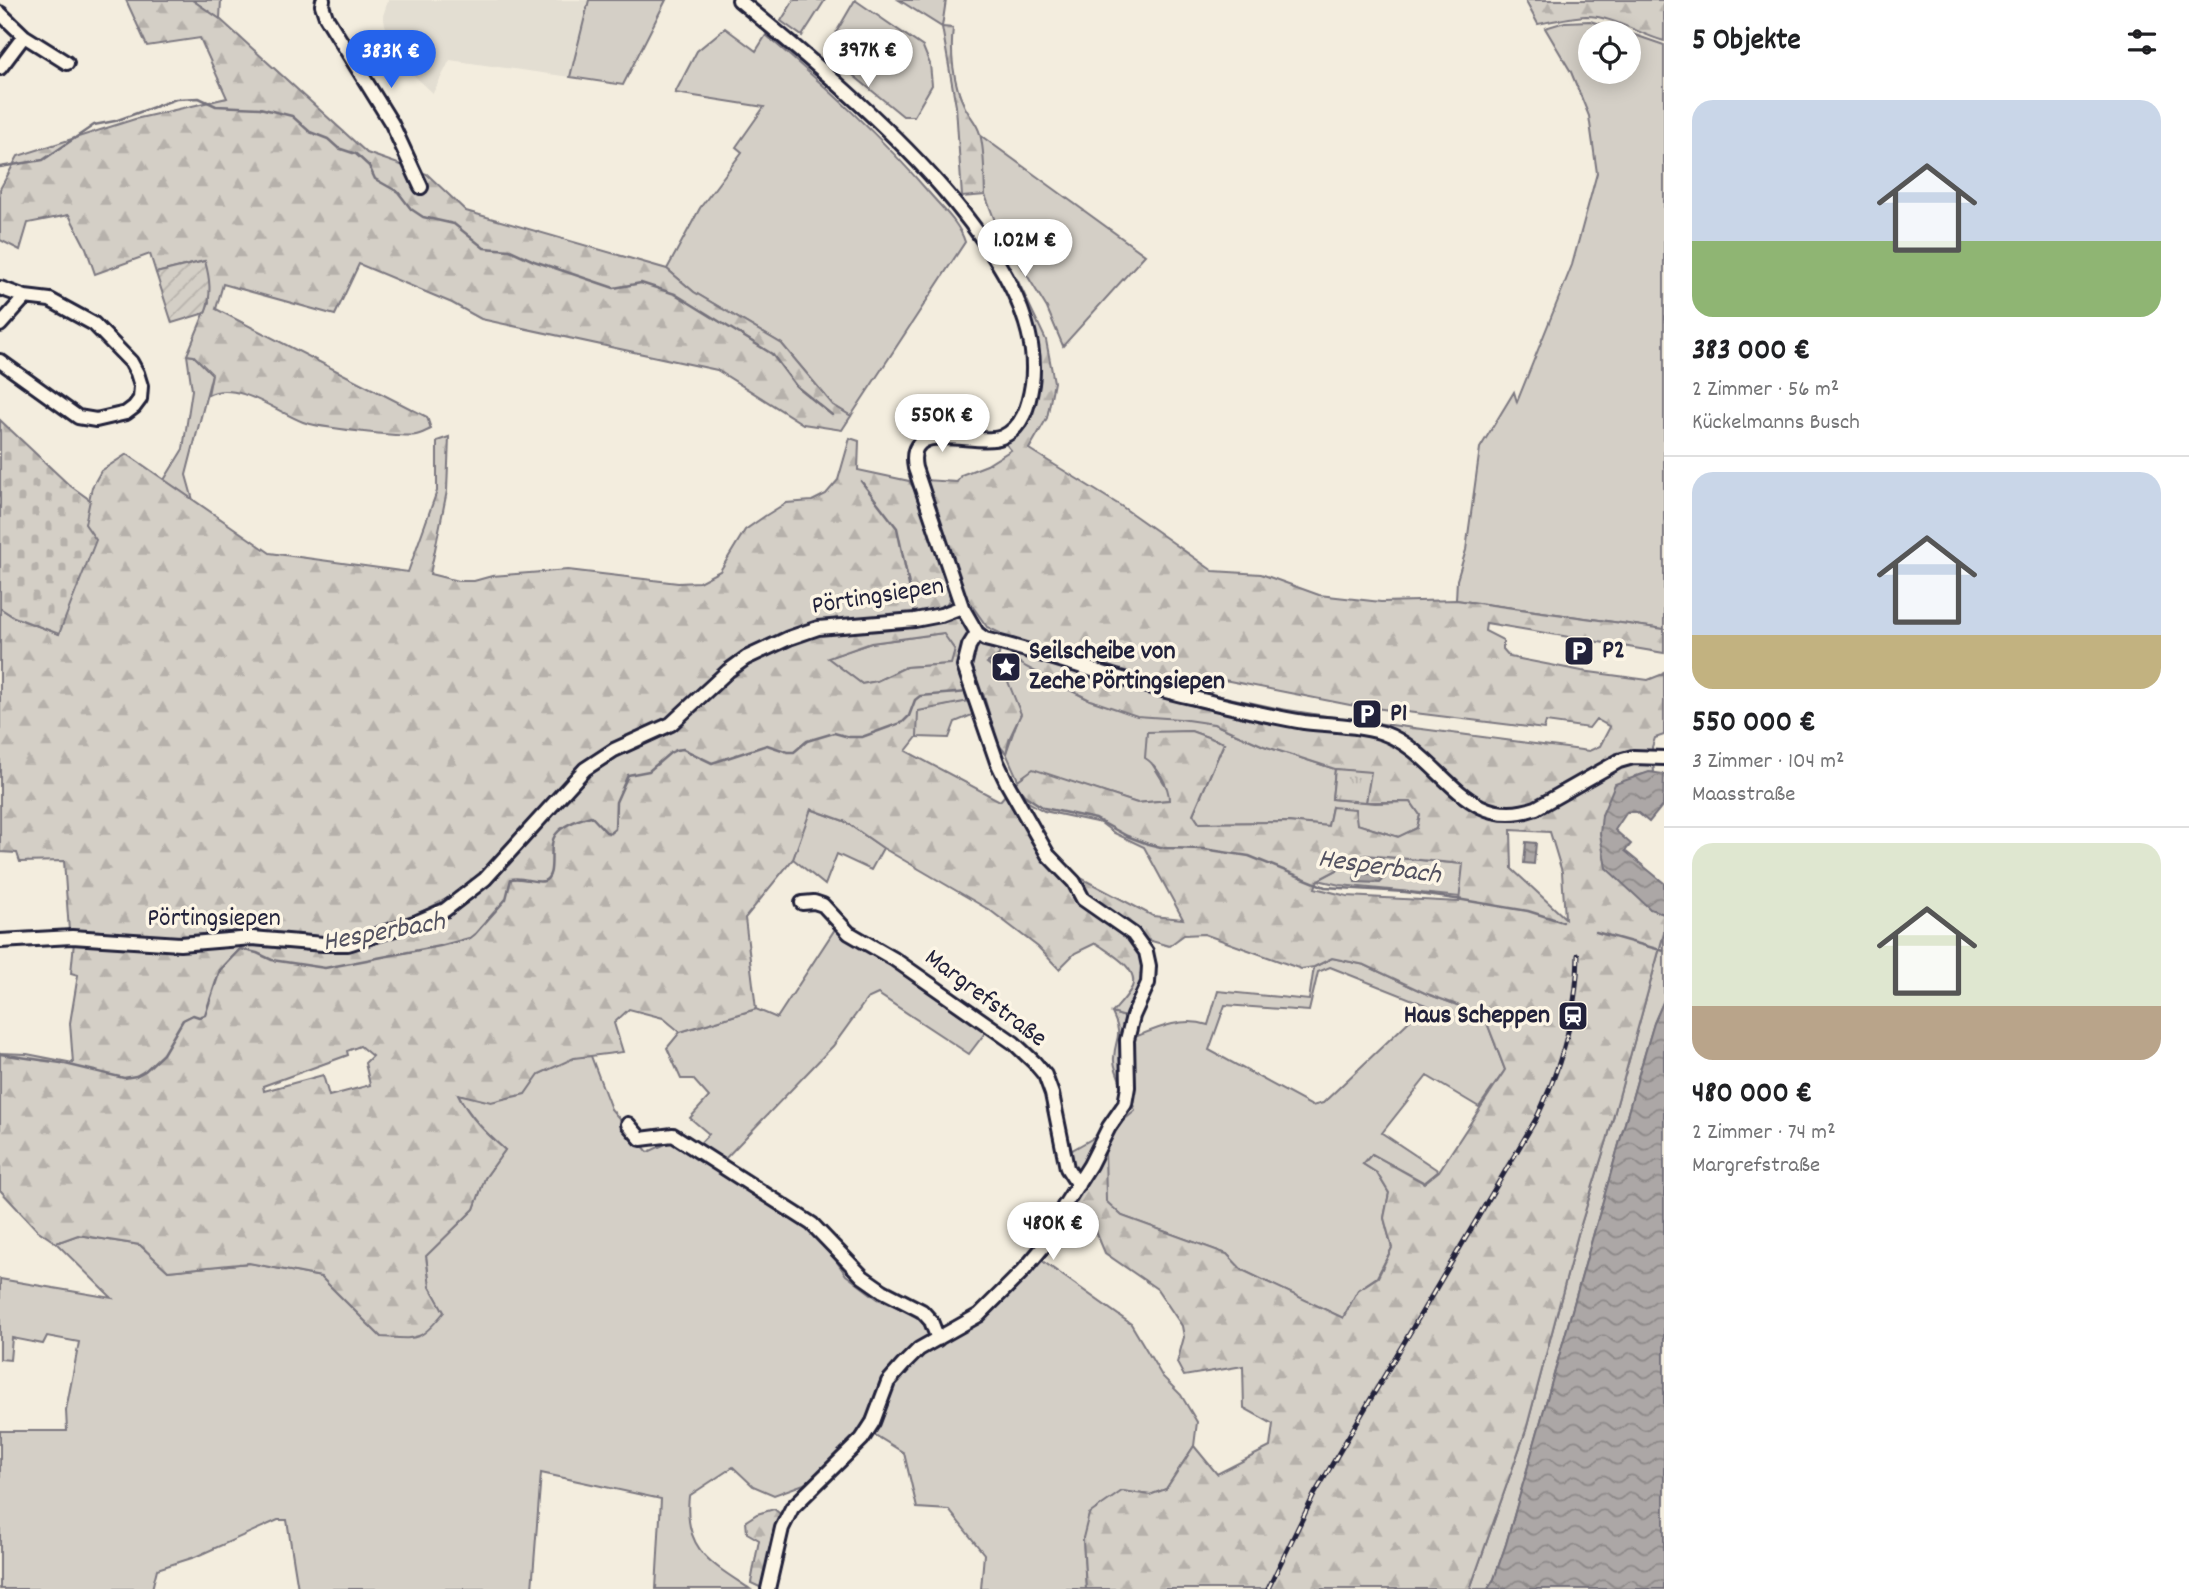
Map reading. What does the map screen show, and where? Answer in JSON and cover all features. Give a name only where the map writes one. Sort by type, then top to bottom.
[{"type":"street","points":[[323,0],[327,17],[392,124],[421,187]]},
{"type":"street","points":[[739,0],[840,85],[902,145],[957,207],[1003,272],[1018,303],[1034,367],[1029,403],[1022,419],[1013,430],[1002,437],[990,440],[926,439],[919,443],[914,452],[915,468],[962,607]]},
{"type":"street","points":[[0,13],[24,36],[67,63]]},
{"type":"street","points":[[0,68],[24,36]]},
{"type":"street","points":[[0,288],[25,297],[50,300],[94,324],[122,351],[137,373],[141,386],[140,399],[126,413],[96,420],[78,417],[0,361]]},
{"type":"street","points":[[0,324],[25,297]]},
{"type":"street","name":"Pörtingsiepen","points":[[0,941],[72,937],[180,944],[252,938],[348,944],[445,910],[485,879],[585,769],[614,750],[670,724],[746,658],[818,628],[915,620],[962,607],[977,633]]},
{"type":"street","points":[[768,1589],[782,1528],[792,1508],[862,1440],[873,1422],[888,1382],[903,1365],[919,1349],[979,1315],[1044,1246],[1109,1127],[1125,1104],[1128,1087],[1127,1040],[1133,1016],[1148,983],[1146,952],[1133,934],[1087,903],[1074,882],[1048,855],[1002,773],[964,662],[977,633],[985,639],[1188,697],[1303,722],[1357,727],[1383,733],[1420,754],[1479,807],[1497,813],[1522,813],[1561,795],[1625,758],[1664,758]]},
{"type":"street","name":"Margrefstraße","points":[[802,903],[814,902],[823,905],[849,933],[894,959],[1014,1043],[1034,1062],[1045,1076],[1052,1094],[1067,1168],[1078,1185]]},
{"type":"street","points":[[628,1125],[641,1139],[673,1135],[812,1224],[863,1277],[883,1291],[922,1311],[931,1321],[938,1339]]},
{"type":"shaded area","points":[[388,0],[589,0],[570,77],[450,60],[433,93],[393,56],[383,16]]},
{"type":"green space","points":[[126,0],[192,0],[220,19],[367,153],[427,174],[466,211],[667,269],[694,292],[782,344],[833,405],[851,416],[842,430],[803,424],[717,370],[481,319],[452,303],[359,264],[335,315],[223,284],[216,309],[427,417],[431,429],[408,436],[324,427],[303,422],[244,394],[219,391],[208,395],[212,374],[194,356],[187,355],[209,302],[204,261],[156,273],[150,254],[95,274],[86,248],[69,215],[28,223],[20,250],[0,240],[0,189],[18,156],[135,119],[227,98],[200,38],[147,46]]},
{"type":"green space","points":[[192,0],[221,0],[220,19]]},
{"type":"green space","points":[[589,0],[666,0],[623,85],[570,77]]},
{"type":"green space","points":[[794,0],[825,0],[802,36],[781,21]]},
{"type":"green space","points":[[855,0],[923,47],[930,64],[932,85],[914,116],[903,116],[832,58],[830,43]]},
{"type":"green space","points":[[899,0],[946,0],[942,27]]},
{"type":"green space","points":[[1525,0],[1664,0],[1664,41],[1641,32],[1641,21],[1612,21],[1586,16],[1538,24]]},
{"type":"green space","points":[[1578,21],[1578,84],[1641,84],[1641,37],[1664,45],[1664,629],[1456,600],[1457,580],[1466,550],[1480,448],[1514,392],[1517,402],[1572,265],[1597,173],[1589,116],[1571,72],[1545,28]]},
{"type":"green space","points":[[942,27],[953,28],[952,57],[955,77],[960,96],[980,134],[984,156],[985,195],[962,197],[956,106]]},
{"type":"green space","points":[[725,28],[756,51],[766,35],[809,73],[912,173],[951,217],[965,242],[851,416],[833,405],[782,344],[694,292],[667,269],[700,208],[742,152],[736,147],[764,107],[675,93],[697,51]]},
{"type":"green space","points":[[980,135],[1145,255],[1063,346],[1047,308],[997,226],[985,195]]},
{"type":"green space","points":[[205,261],[210,287],[205,313],[172,323],[156,273]]},
{"type":"green space","points":[[1011,276],[1017,279],[1046,340],[1054,382],[1047,418],[1029,449],[1121,506],[1213,571],[1261,574],[1319,595],[1381,602],[1456,600],[1664,629],[1664,653],[1486,623],[1485,631],[1503,640],[1503,649],[1510,657],[1648,680],[1663,674],[1664,671],[1664,735],[1655,738],[1652,747],[1654,772],[1635,776],[1602,815],[1650,909],[1664,914],[1664,933],[1578,1234],[1526,1430],[1470,1589],[1086,1589],[1083,1538],[1089,1514],[1122,1491],[1150,1495],[1166,1489],[1194,1446],[1217,1474],[1270,1447],[1273,1424],[1244,1408],[1243,1366],[1184,1376],[1177,1363],[1184,1337],[1182,1326],[1157,1289],[1105,1253],[1092,1222],[1048,1244],[1068,1200],[1071,1178],[1067,1153],[1097,1136],[1105,1145],[1106,1201],[1122,1216],[1227,1254],[1242,1270],[1343,1318],[1358,1290],[1378,1277],[1392,1248],[1384,1218],[1389,1193],[1377,1173],[1363,1164],[1372,1154],[1424,1183],[1439,1171],[1505,1070],[1484,1015],[1425,993],[1365,965],[1332,958],[1314,967],[1301,969],[1204,934],[1184,935],[1169,946],[1141,938],[1145,985],[1129,1018],[1112,1013],[1128,994],[1133,980],[1122,961],[1108,951],[1096,943],[1075,953],[1059,969],[1038,947],[991,911],[883,848],[844,821],[811,809],[793,859],[745,918],[756,1009],[680,1032],[663,1018],[629,1009],[614,1023],[623,1052],[574,1058],[539,1074],[525,1094],[491,1102],[458,1094],[473,1117],[505,1150],[485,1178],[474,1209],[426,1256],[430,1287],[444,1312],[423,1334],[411,1338],[381,1337],[321,1277],[249,1263],[168,1271],[140,1245],[78,1235],[56,1243],[37,1230],[0,1190],[0,1053],[27,1054],[73,1063],[70,1023],[78,975],[71,973],[74,942],[154,949],[247,943],[315,948],[446,913],[590,770],[611,755],[657,736],[733,673],[759,657],[818,633],[932,622],[957,616],[963,618],[976,639],[1000,648],[999,655],[987,663],[1007,679],[1021,714],[1006,753],[993,739],[979,699],[918,711],[917,737],[906,751],[1000,801],[1018,780],[1033,769],[1137,803],[1169,800],[1162,776],[1145,758],[1147,732],[1191,731],[1224,743],[1193,814],[1199,823],[1287,822],[1328,826],[1332,807],[1355,809],[1357,824],[1398,837],[1417,828],[1420,815],[1411,802],[1366,802],[1370,773],[1335,769],[1264,746],[1214,724],[1137,716],[1090,700],[1013,658],[1000,633],[987,627],[959,587],[924,480],[957,482],[961,475],[987,465],[1011,450],[1005,443],[1019,434],[1029,418],[1038,385],[1039,355],[1031,325]],"holes":[[[943,633],[955,650],[951,664],[906,667],[877,681],[862,684],[828,658],[871,643]],[[1214,678],[1350,705],[1544,729],[1546,722],[1589,728],[1596,719],[1610,727],[1600,746],[1589,751],[1281,709],[1211,694]],[[1021,798],[1044,811],[1101,823],[1114,833],[1144,847],[1183,919],[1153,916],[1075,875],[1049,852]],[[1511,830],[1550,832],[1562,872],[1565,918],[1512,869]],[[1365,855],[1463,864],[1459,902],[1347,896],[1315,888],[1318,880]],[[360,1046],[372,1056],[365,1063],[370,1085],[329,1096],[323,1075],[264,1091],[263,1086],[348,1055],[347,1051]]]},
{"type":"green space","points":[[187,355],[194,356],[212,374],[186,475],[193,500],[164,480],[183,449],[192,390]]},
{"type":"green space","points":[[0,420],[68,484],[90,500],[85,524],[96,540],[59,634],[14,617],[0,608]]},
{"type":"green space","points":[[449,437],[447,491],[430,574],[458,581],[474,581],[492,576],[568,570],[678,583],[699,582],[720,571],[745,530],[765,516],[786,503],[812,501],[826,494],[838,480],[850,438],[859,441],[858,470],[909,481],[918,495],[951,596],[945,607],[924,614],[825,620],[787,633],[745,653],[719,671],[660,726],[610,746],[583,764],[465,889],[401,923],[357,936],[321,938],[248,930],[182,938],[69,931],[64,861],[20,862],[17,853],[0,852],[0,608],[14,617],[59,634],[92,487],[101,471],[127,454],[270,553],[408,572],[437,491],[437,441]]},
{"type":"green space","points":[[944,633],[955,650],[952,664],[906,667],[877,681],[862,684],[827,658],[871,643]]},
{"type":"green space","points":[[1013,658],[1041,676],[1090,700],[1214,724],[1264,746],[1335,769],[1332,799],[1375,803],[1411,802],[1420,815],[1417,828],[1399,837],[1356,824],[1332,807],[1328,826],[1287,822],[1199,823],[1193,814],[1224,743],[1191,731],[1147,733],[1151,762],[1169,791],[1169,800],[1137,803],[1033,770],[1018,780],[1006,753],[1020,713],[986,663]]},
{"type":"green space","points":[[972,700],[977,713],[955,722],[949,738],[917,737],[917,711]]},
{"type":"green space","points":[[1335,769],[1371,772],[1366,802],[1332,799]]},
{"type":"green space","points":[[810,809],[844,821],[883,848],[871,870],[837,854],[825,885],[793,859]]},
{"type":"green space","points":[[1365,855],[1464,864],[1460,897],[1340,885],[1318,880]]},
{"type":"green space","points":[[837,926],[988,1029],[969,1054],[878,994],[867,999],[833,1046],[723,1161],[696,1147],[709,1134],[690,1118],[709,1097],[693,1079],[681,1079],[667,1048],[680,1032],[756,1009],[777,1018]]},
{"type":"green space","points":[[1664,933],[1664,1000],[1654,1023],[1638,1077],[1506,1544],[1488,1589],[1470,1589],[1526,1430],[1578,1234]]},
{"type":"green space","points":[[1332,958],[1365,965],[1425,993],[1484,1015],[1505,1070],[1479,1107],[1427,1076],[1382,1133],[1439,1171],[1425,1183],[1372,1154],[1363,1164],[1377,1173],[1389,1193],[1384,1218],[1392,1248],[1377,1277],[1358,1290],[1343,1318],[1242,1270],[1227,1254],[1122,1216],[1105,1201],[1105,1145],[1118,1125],[1135,1111],[1131,1098],[1130,1039],[1178,1023],[1208,1025],[1218,991],[1309,1000],[1314,967]],"holes":[[[1330,967],[1426,1005],[1323,1103],[1312,1106],[1209,1050],[1225,1005],[1309,1011],[1318,972]]]},
{"type":"green space","points":[[1112,1013],[1129,1018],[1124,1083],[1120,1081],[1114,1064],[1118,1032]]},
{"type":"green space","points":[[591,1056],[611,1109],[648,1152],[670,1142],[682,1144],[807,1225],[824,1243],[846,1275],[878,1299],[912,1313],[923,1323],[930,1337],[885,1383],[859,1431],[831,1462],[804,1484],[774,1495],[753,1486],[733,1467],[689,1496],[688,1514],[695,1542],[712,1562],[750,1589],[656,1589],[661,1499],[541,1473],[532,1589],[298,1589],[287,1520],[278,1520],[195,1557],[157,1569],[152,1589],[0,1589],[0,1431],[67,1431],[66,1410],[79,1342],[47,1336],[43,1344],[12,1338],[10,1360],[0,1359],[0,1279],[112,1298],[56,1243],[78,1235],[140,1245],[168,1271],[250,1263],[321,1277],[381,1337],[443,1312],[430,1287],[426,1256],[474,1209],[485,1178],[505,1150],[478,1124],[458,1094],[539,1074],[574,1057]]},
{"type":"green space","points":[[1041,1260],[1131,1324],[1162,1376],[1181,1395],[1197,1422],[1194,1446],[1166,1489],[1150,1495],[1122,1491],[1083,1538],[1086,1589],[981,1589],[984,1554],[949,1510],[917,1508],[904,1453],[872,1433],[887,1393],[911,1361],[933,1345],[975,1325]]},
{"type":"green space","points":[[774,1509],[783,1516],[764,1589],[751,1583],[759,1540],[747,1533],[746,1521],[757,1514]]},
{"type":"water","points":[[1649,772],[1664,774],[1663,805],[1649,822],[1637,812],[1627,812],[1615,830],[1631,844],[1625,851],[1664,883],[1664,914],[1650,909],[1606,868],[1600,834],[1602,815],[1615,784]]},
{"type":"water","points":[[1526,842],[1536,843],[1534,864],[1524,863]]},
{"type":"water","points":[[1377,869],[1384,873],[1385,878],[1380,883],[1355,882],[1357,874],[1372,874]]},
{"type":"water","points":[[1664,1000],[1664,1589],[1488,1589],[1506,1544],[1638,1077],[1654,1023]]},
{"type":"waterway","points":[[0,167],[43,160],[94,125],[115,121],[176,99],[199,98],[216,106],[260,108],[292,116],[310,132],[328,139],[338,148],[356,154],[369,166],[375,179],[398,192],[411,209],[423,217],[454,224],[484,248],[510,250],[614,288],[641,283],[675,294],[772,354],[796,386],[832,415]]},
{"type":"waterway","points":[[861,481],[897,528],[914,609]]},
{"type":"waterway","name":"Hesperbach","points":[[978,691],[983,694],[1001,755],[1015,783],[1024,795],[1044,808],[1096,819],[1127,836],[1165,848],[1204,849],[1249,856],[1325,887],[1405,892],[1463,900],[1528,911],[1563,922]]},
{"type":"waterway","name":"Hesperbach","points":[[0,1054],[61,1063],[124,1078],[136,1076],[163,1054],[183,1020],[193,1015],[205,1015],[220,970],[240,949],[272,960],[325,968],[470,938],[506,899],[511,879],[541,882],[548,878],[553,839],[559,831],[591,816],[610,833],[615,829],[616,802],[628,775],[649,771],[676,750],[683,749],[712,763],[767,745],[794,752],[807,741],[834,733],[862,737],[903,722],[920,696],[968,692]]},
{"type":"waterway","name":"Hesperbach","points":[[1596,932],[1664,951]]},
{"type":"railway","points":[[1268,1589],[1314,1495],[1536,1119],[1553,1080],[1566,1039],[1575,998],[1578,955]]},
{"type":"place","name":"P2","points":[[1579,651]]},
{"type":"place","name":"Seilscheibe von Zeche Pörtingsiepen","points":[[1006,667]]},
{"type":"place","name":"P1","points":[[1367,714]]},
{"type":"place","name":"Haus Scheppen","points":[[1573,1016]]}]
